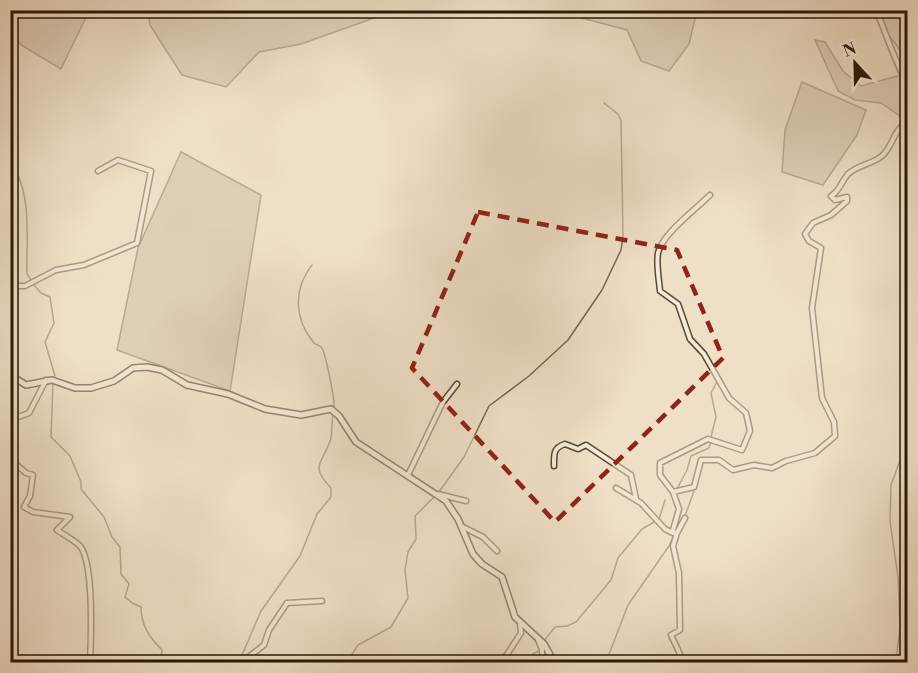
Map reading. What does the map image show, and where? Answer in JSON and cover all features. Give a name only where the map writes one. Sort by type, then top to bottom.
[{"type":"main road","points":[[10,375],[26,385],[47,380],[87,389],[107,385],[133,368],[155,368],[187,385],[228,394],[265,410],[302,415],[331,409],[339,416],[356,442],[435,493],[451,506],[476,559],[506,582],[510,606],[520,622],[544,644],[554,663]]},
{"type":"street","points":[[876,10],[897,58],[901,77],[908,83]]},
{"type":"street","points":[[673,492],[693,487],[701,460],[718,460],[733,470],[754,465],[771,468],[815,453],[835,436],[834,422],[822,398],[812,308],[821,248],[809,241],[805,234],[813,223],[831,215],[847,201],[846,197],[835,200],[831,196],[837,193],[844,179],[853,170],[883,155],[899,128],[908,122]]},
{"type":"street","points":[[10,286],[26,285],[56,270],[84,265],[137,243],[151,171],[118,160],[98,171]]},
{"type":"street","points":[[655,663],[677,659],[680,656],[672,634],[681,627],[679,573],[673,546],[680,510],[673,492],[660,476],[663,461],[708,439],[742,450],[750,431],[746,413],[729,398],[704,354],[690,339],[681,308],[672,298],[661,293],[659,288],[658,254],[667,234],[678,227],[710,195]]},
{"type":"street","points":[[10,414],[18,417],[29,413],[47,380]]},
{"type":"street","points":[[408,475],[443,402],[457,384]]},
{"type":"street","points":[[554,466],[554,452],[557,448],[566,444],[578,449],[586,446],[629,473],[634,482],[636,499]]},
{"type":"street","points":[[10,459],[26,473],[33,475],[31,494],[24,507],[33,512],[70,517],[57,530],[81,547],[86,566],[91,618],[90,663]]},
{"type":"street","points":[[616,488],[636,499],[665,528],[675,533]]},
{"type":"street","points":[[435,493],[466,501]]},
{"type":"street","points":[[675,533],[685,518]]},
{"type":"street","points":[[461,526],[483,537],[497,551]]},
{"type":"street","points":[[242,663],[264,645],[269,630],[287,603],[322,601]]},
{"type":"street","points":[[502,663],[520,633],[520,622]]},
{"type":"street","points":[[537,639],[543,649],[542,663]]},
{"type":"street","points":[[620,663],[623,660],[630,663]]},
{"type":"highlighted area","points":[[478,212],[677,250],[723,358],[555,522],[412,368]]},
{"type":"shaded area","points":[[148,10],[406,11],[388,13],[301,44],[259,52],[226,87],[182,75],[150,25]]},
{"type":"shaded area","points":[[10,11],[89,11],[61,69],[21,45],[11,33]]},
{"type":"shaded area","points":[[555,11],[697,11],[689,44],[669,71],[641,61],[627,30]]},
{"type":"shaded area","points":[[873,11],[907,11],[907,121],[881,103],[855,100],[838,91],[815,40],[825,42],[843,71],[861,86],[905,74],[902,55],[882,28]]},
{"type":"shaded area","points":[[802,82],[866,110],[857,135],[823,185],[782,172],[785,130]]},
{"type":"shaded area","points":[[181,152],[261,195],[230,391],[117,350],[138,248]]},
{"type":"waterway","points":[[439,492],[464,457],[489,406],[529,376],[568,340],[602,290],[621,250],[623,237],[621,121],[618,114],[604,103]]},
{"type":"waterway","points":[[10,160],[17,173],[25,201],[27,274],[31,280]]},
{"type":"waterway","points":[[312,265],[301,284],[298,304],[307,334],[323,351],[334,407]]},
{"type":"waterway","points":[[33,284],[41,293],[50,297],[54,323],[45,342],[55,376]]},
{"type":"waterway","points":[[711,437],[716,417],[711,393],[718,380]]},
{"type":"waterway","points":[[53,384],[51,437],[70,456],[81,482],[81,489],[104,517],[112,537],[120,547],[121,574],[129,584],[125,597],[141,607],[142,619],[147,630],[162,650],[161,662]]},
{"type":"waterway","points":[[244,658],[242,655],[261,611],[300,556],[317,514],[331,497],[331,488],[320,474],[319,468],[331,438],[333,414]]},
{"type":"waterway","points":[[896,662],[900,626],[898,577],[890,521],[891,485],[908,439]]},
{"type":"waterway","points":[[677,489],[691,456],[709,448],[711,441]]},
{"type":"waterway","points":[[685,516],[694,491]]},
{"type":"waterway","points":[[347,662],[358,645],[391,627],[408,598],[405,570],[408,552],[416,539],[415,516],[434,497]]},
{"type":"waterway","points":[[659,519],[665,500]]},
{"type":"waterway","points":[[543,642],[555,627],[567,626],[576,622],[611,580],[618,558],[642,529],[656,521]]},
{"type":"waterway","points":[[606,662],[628,605],[669,546],[674,535]]},
{"type":"waterway","points":[[515,662],[531,659],[533,654],[540,650]]}]
